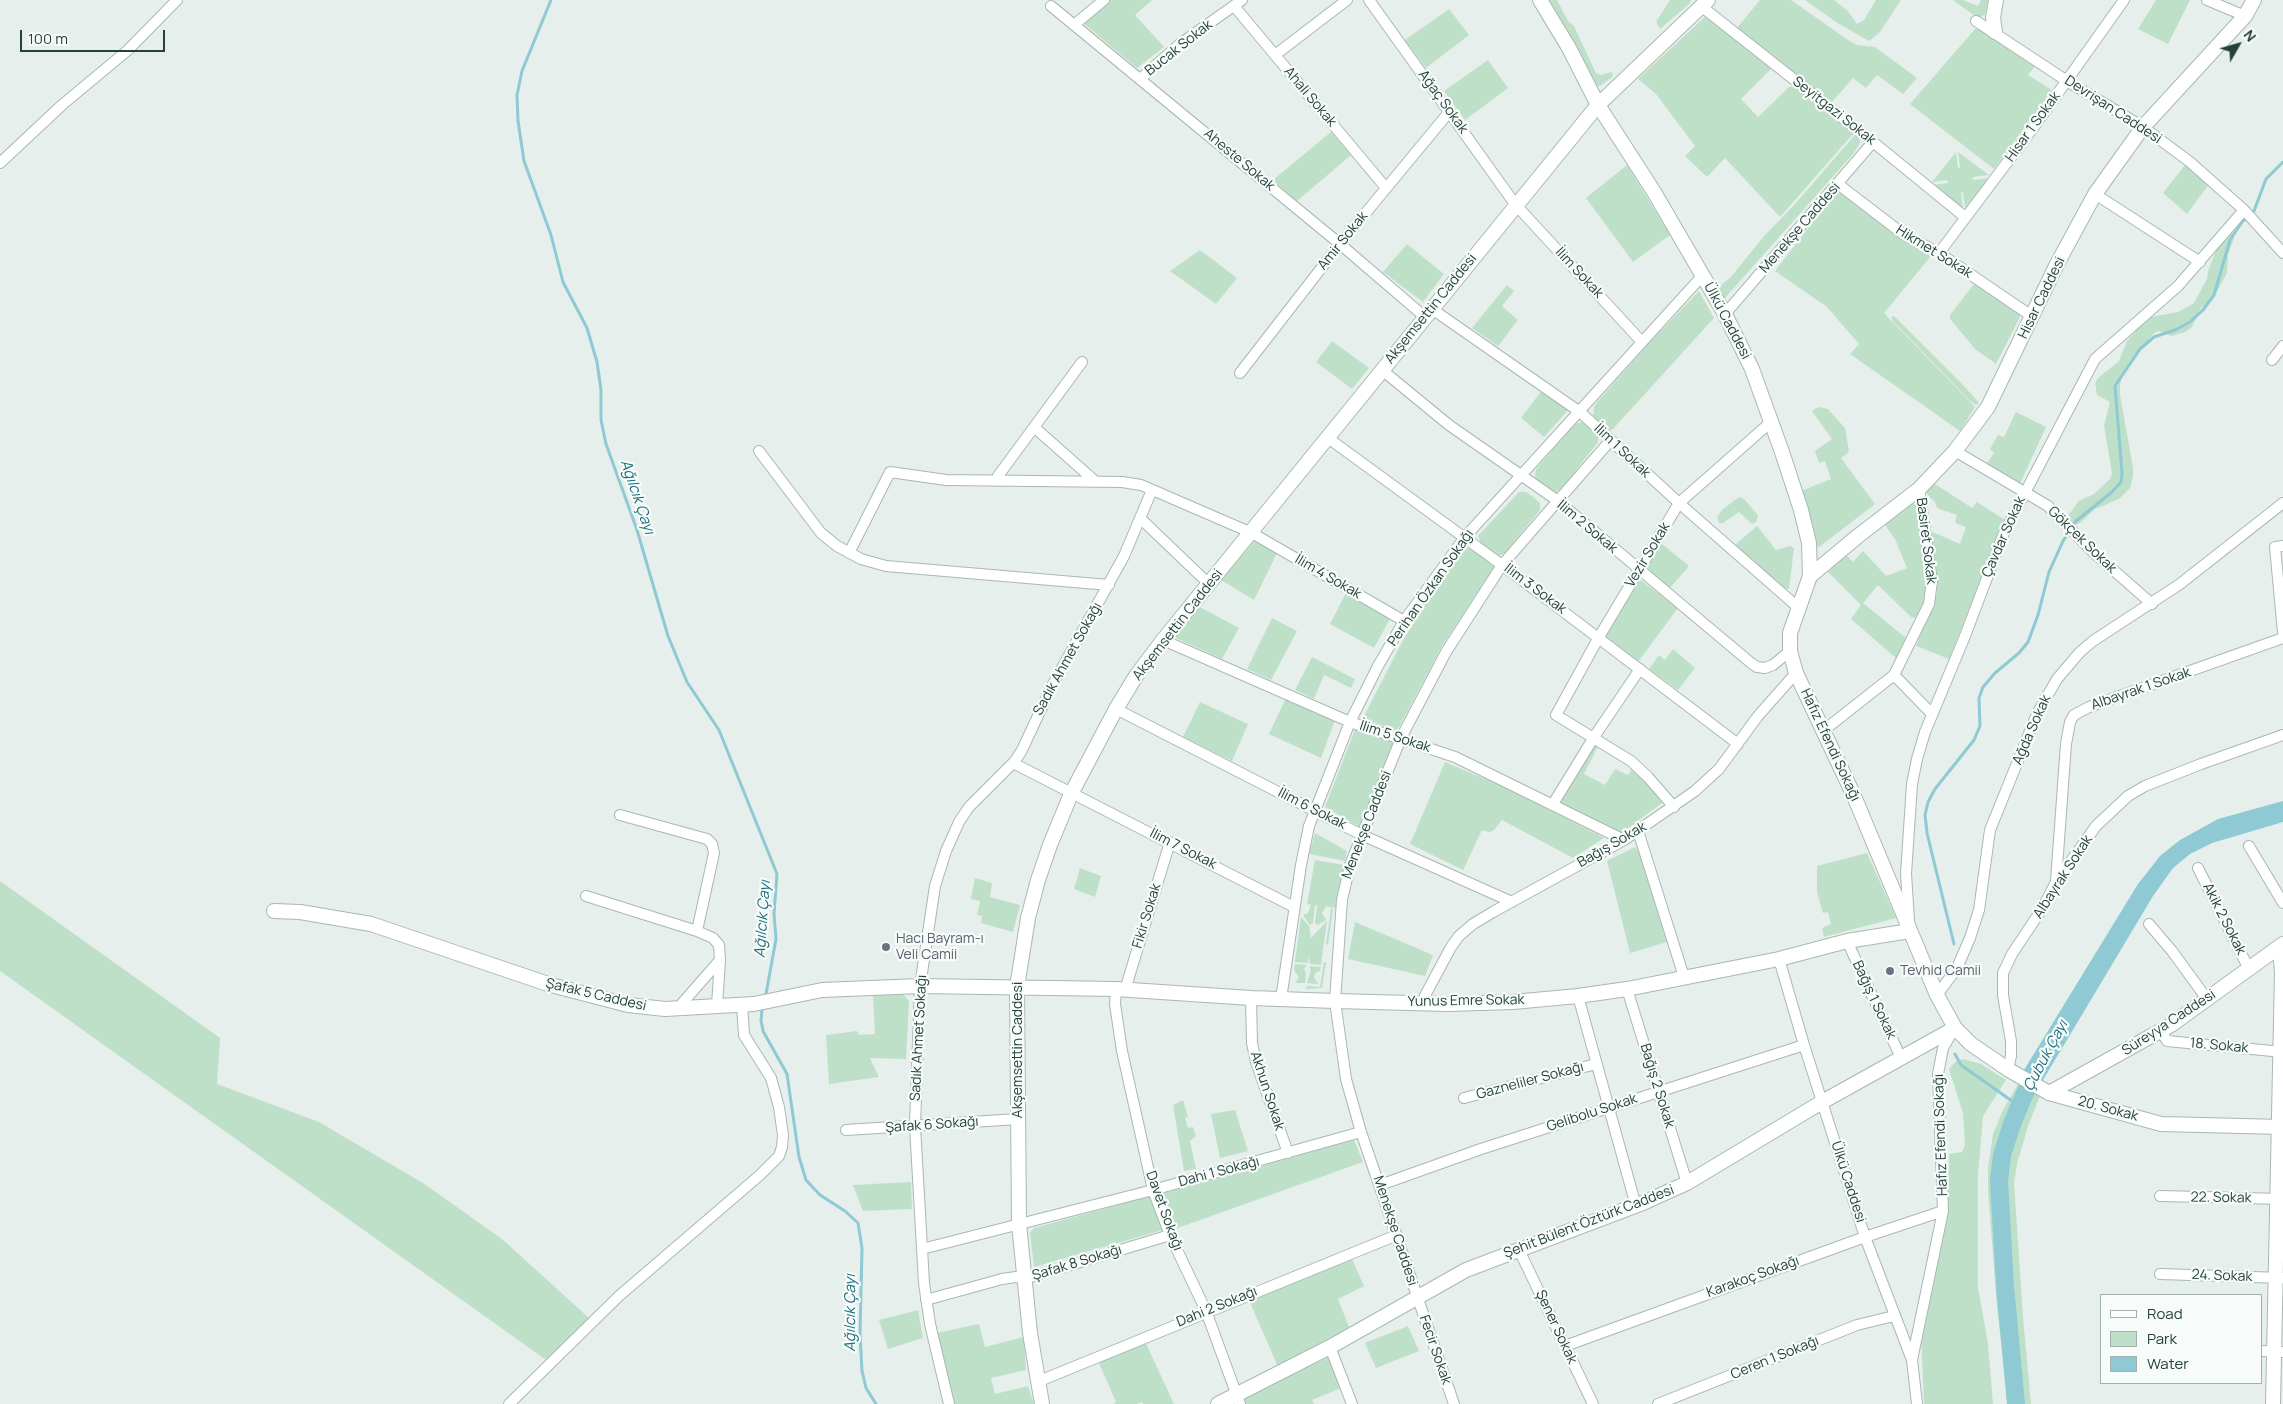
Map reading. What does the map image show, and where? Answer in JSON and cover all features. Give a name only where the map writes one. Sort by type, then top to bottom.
[{"type":"street","points":[[0,163],[62,105],[128,50],[178,0]]},
{"type":"street","points":[[1074,25],[1104,0]]},
{"type":"street","points":[[1275,55],[1347,0]]},
{"type":"street","name":"Ağaç Sokak","points":[[1369,0],[1516,204]]},
{"type":"street","name":"Ülkü Caddesi","points":[[1540,0],[1569,48],[1598,105],[1654,192],[1726,314],[1752,369],[1772,421],[1806,528],[1810,550],[1810,576],[1790,633],[1790,651],[1796,674]]},
{"type":"street","points":[[1995,32],[1993,18],[1996,0]]},
{"type":"street","name":"Hisar 1 Sokak","points":[[1939,253],[2067,81],[2124,0]]},
{"type":"street","points":[[2207,0],[2245,16]]},
{"type":"street","name":"Hisar Caddesi","points":[[1810,576],[1919,489],[1955,452],[1988,407],[2057,264],[2095,194],[2143,127],[2245,16],[2254,0]]},
{"type":"street","name":"Ahali Sokak","points":[[1238,3],[1275,55],[1386,188]]},
{"type":"street","name":"Bucak Sokak","points":[[1140,79],[1180,44],[1238,3]]},
{"type":"street","name":"Akşemsettin Caddesi","points":[[1042,1404],[1037,1382],[1019,1224],[1017,987],[1028,918],[1038,880],[1071,794],[1116,709],[1136,676],[1163,640],[1252,533],[1516,204],[1598,105],[1704,3]]},
{"type":"street","name":"Seyitgazi Sokak","points":[[1704,3],[1965,217]]},
{"type":"street","name":"Aheste Sokak","points":[[1051,6],[1340,244],[1429,313]]},
{"type":"street","name":"Devrişan Caddesi","points":[[1976,21],[2067,81],[2143,127],[2190,162],[2244,211],[2283,253]]},
{"type":"street","name":"Amir Sokak","points":[[1240,373],[1340,244],[1450,112]]},
{"type":"street","name":"Menekşe Caddesi","points":[[1726,314],[1873,142]]},
{"type":"street","name":"Hikmet Sokak","points":[[1838,184],[1904,234],[1939,253],[2033,317]]},
{"type":"street","points":[[2095,194],[2200,262]]},
{"type":"street","name":"İlim Sokak","points":[[1516,204],[1642,342]]},
{"type":"street","name":"Çavdar Sokak","points":[[1910,931],[1906,874],[1912,784],[1920,746],[1966,636],[1991,562],[2023,493],[2095,359],[2178,286],[2244,211]]},
{"type":"street","name":"Perihan Özkan Sokağı","points":[[1281,999],[1305,838],[1314,809],[1350,722],[1378,666],[1404,622],[1465,537],[1703,275]]},
{"type":"street","name":"İlim 1 Sokak","points":[[1429,313],[1580,412],[1610,441],[1800,609]]},
{"type":"street","points":[[2272,360],[2283,346]]},
{"type":"street","points":[[996,481],[1082,362]]},
{"type":"street","name":"İlim 2 Sokak","points":[[1382,370],[1450,425],[1558,501],[1757,667],[1765,668],[1773,665],[1790,651]]},
{"type":"street","name":"Vezir Sokak","points":[[1594,737],[1556,715],[1598,637],[1679,502],[1772,421]]},
{"type":"street","points":[[1034,427],[1096,482]]},
{"type":"street","name":"İlim 3 Sokak","points":[[1328,438],[1465,537],[1738,744]]},
{"type":"street","name":"Menekşe Caddesi","points":[[1416,1296],[1361,1132],[1346,1079],[1335,1001],[1342,900],[1350,865],[1401,738],[1446,652],[1502,565],[1610,441]]},
{"type":"street","points":[[759,451],[813,525],[829,540],[849,553],[886,566],[1109,585]]},
{"type":"street","name":"Gökçek Sokak","points":[[1955,452],[2048,506],[2076,536],[2152,604]]},
{"type":"street","name":"İlim 4 Sokak","points":[[849,553],[890,472],[946,480],[1122,482],[1152,490],[1252,533],[1404,622]]},
{"type":"street","name":"Basiret Sokak","points":[[1823,731],[1894,675],[1929,604],[1933,590],[1919,489]]},
{"type":"street","name":"Sadık Ahmet Sokağı","points":[[949,1404],[939,1367],[926,1300],[915,1126],[920,986],[935,886],[952,834],[969,807],[1013,763],[1051,688],[1109,585],[1141,519],[1152,490]]},
{"type":"street","name":"Ağda Sokak","points":[[1937,995],[1957,968],[1973,931],[1983,889],[1990,830],[2037,714],[2057,679],[2080,652],[2108,630],[2152,604],[2180,584],[2283,503]]},
{"type":"street","points":[[1141,519],[1209,584]]},
{"type":"street","points":[[2279,547],[2283,632]]},
{"type":"street","name":"Albayrak 1 Sokak","points":[[2056,882],[2066,744],[2070,722],[2074,715],[2089,707],[2283,638]]},
{"type":"street","name":"İlim 5 Sokak","points":[[1163,640],[1350,722],[1455,757],[1624,840]]},
{"type":"street","points":[[1553,804],[1594,737],[1640,669]]},
{"type":"street","name":"Hafız Efendi Sokağı","points":[[1796,674],[1861,814],[1937,995],[1955,1028],[1943,1048],[1938,1074],[1943,1211],[1912,1360]]},
{"type":"street","name":"Bağış Sokak","points":[[1421,1003],[1451,948],[1473,924],[1624,840],[1674,807],[1719,769],[1758,716],[1796,674]]},
{"type":"street","points":[[1894,675],[1932,714]]},
{"type":"street","name":"İlim 6 Sokak","points":[[1116,709],[1362,835],[1512,902]]},
{"type":"street","name":"Albayrak Sokak","points":[[2008,1070],[2011,1056],[2011,1041],[2003,995],[2003,974],[2012,954],[2042,909],[2056,882],[2096,826],[2137,791],[2201,764],[2283,735]]},
{"type":"street","points":[[1594,737],[1631,761],[1674,807]]},
{"type":"street","name":"İlim 7 Sokak","points":[[1013,763],[1071,794],[1170,842],[1294,908]]},
{"type":"street","points":[[620,815],[707,839],[712,844],[714,853],[697,931]]},
{"type":"street","points":[[1638,831],[1684,977]]},
{"type":"street","name":"Fikir Sokak","points":[[1120,989],[1170,842]]},
{"type":"street","points":[[2249,846],[2283,904]]},
{"type":"street","name":"Akik 2 Sokak","points":[[2198,868],[2249,969]]},
{"type":"street","points":[[586,896],[697,931],[713,938],[718,943],[720,960],[717,1005]]},
{"type":"street","name":"Şafak 5 Caddesi","points":[[274,911],[300,912],[370,924],[551,986],[636,1006],[678,1008],[742,1004],[772,1001],[822,990],[920,986],[1017,987]]},
{"type":"street","points":[[2149,924],[2172,951],[2207,999]]},
{"type":"street","name":"Yunus Emre Sokak","points":[[1017,987],[1120,989],[1251,998],[1335,1001],[1421,1003],[1513,1002],[1627,989],[1779,959],[1847,941],[1910,931]]},
{"type":"street","name":"Bağış 1 Sokak","points":[[1847,941],[1901,1058]]},
{"type":"street","points":[[2273,1404],[2273,1352],[2280,1278],[2283,973],[2281,945]]},
{"type":"street","name":"Süreyya Caddesi","points":[[2049,1093],[2161,1031],[2281,945]]},
{"type":"street","name":"Ülkü Caddesi","points":[[1779,959],[1804,1045],[1865,1237],[1912,1360],[1917,1404]]},
{"type":"street","points":[[678,1008],[720,960]]},
{"type":"street","name":"Davet Sokağı","points":[[1120,989],[1115,1004],[1122,1051],[1153,1190],[1170,1235],[1206,1311],[1239,1400]]},
{"type":"street","name":"Bağış 2 Sokak","points":[[1627,989],[1687,1183]]},
{"type":"street","points":[[1578,996],[1636,1206]]},
{"type":"street","name":"Akhun Sokak","points":[[1251,998],[1252,1043],[1256,1062],[1288,1153]]},
{"type":"street","points":[[509,1404],[618,1296],[760,1175],[779,1156],[783,1135],[774,1087],[767,1070],[744,1035],[742,1004]]},
{"type":"street","name":"20. Sokak","points":[[1955,1028],[1971,1044],[2008,1070],[2049,1093],[2161,1124],[2280,1127]]},
{"type":"street","name":"Şehit Bülent Öztürk Caddesi","points":[[1218,1404],[1239,1400],[1416,1296],[1466,1270],[1636,1206],[1687,1183],[1822,1102],[1955,1028]]},
{"type":"street","name":"18. Sokak","points":[[2161,1031],[2167,1041],[2282,1052]]},
{"type":"street","name":"Gelibolu Sokak","points":[[1380,1185],[1659,1091],[1804,1045]]},
{"type":"street","name":"Gazneliler Sokağı","points":[[1464,1098],[1596,1064]]},
{"type":"street","name":"Şafak 6 Sokağı","points":[[846,1130],[1018,1119]]},
{"type":"street","name":"Dahi 1 Sokağı","points":[[922,1248],[1153,1190],[1361,1132]]},
{"type":"street","name":"22. Sokak","points":[[2160,1196],[2280,1199]]},
{"type":"street","name":"Karakoç Sokağı","points":[[1565,1346],[1865,1237],[1943,1211]]},
{"type":"street","name":"Şafak 8 Sokağı","points":[[926,1300],[1002,1278],[1016,1277],[1024,1279],[1170,1235]]},
{"type":"street","name":"Dahi 2 Sokağı","points":[[1037,1382],[1206,1311],[1397,1235]]},
{"type":"street","name":"Şener Sokak","points":[[1519,1250],[1593,1404]]},
{"type":"street","name":"24. Sokak","points":[[2160,1274],[2280,1278]]},
{"type":"street","name":"Fecir Sokak","points":[[1416,1296],[1454,1404]]},
{"type":"street","name":"Ceren 1 Sokağı","points":[[1658,1404],[1857,1325],[1894,1316]]},
{"type":"street","points":[[1330,1347],[1352,1404]]},
{"type":"green space","points":[[1108,0],[1152,0],[1135,15],[1164,47],[1137,68],[1082,22]]},
{"type":"green space","points":[[1545,0],[1557,0],[1568,21],[1574,26],[1596,73],[1601,75],[1611,72],[1613,74],[1612,77],[1600,86],[1595,85]]},
{"type":"green space","points":[[1670,0],[1691,0],[1689,4],[1660,29],[1656,22]]},
{"type":"green space","points":[[1760,0],[1791,0],[1848,40],[1857,45],[1875,47],[1917,78],[1903,94],[1877,75],[1866,88],[1853,78],[1832,102],[1736,29]]},
{"type":"green space","points":[[1805,0],[1834,0],[1848,11],[1857,24],[1864,20],[1876,0],[1901,0],[1880,32],[1869,41],[1836,22]]},
{"type":"green space","points":[[1953,0],[1963,0],[1978,6],[1981,0],[1988,0],[1985,14],[1979,19]]},
{"type":"green space","points":[[2156,0],[2190,0],[2168,44],[2138,29]]},
{"type":"green space","points":[[1449,9],[1469,35],[1426,68],[1405,40]]},
{"type":"green space","points":[[1706,16],[1772,68],[1741,99],[1758,117],[1789,87],[1795,86],[1853,134],[1780,217],[1725,158],[1707,177],[1685,156],[1695,146],[1656,94],[1638,79]]},
{"type":"green space","points":[[1975,29],[1980,29],[2036,65],[2028,75],[2052,90],[1994,169],[1910,104]]},
{"type":"green space","points":[[1488,60],[1508,88],[1465,120],[1444,91]]},
{"type":"green space","points":[[1331,132],[1351,155],[1297,201],[1273,180]]},
{"type":"green space","points":[[1854,136],[1859,137],[1860,143],[1853,154],[1724,299],[1718,293],[1722,284],[1730,278],[1765,235],[1796,203]]},
{"type":"green space","points":[[1956,152],[1958,168],[1960,167],[1958,152],[1989,175],[1973,177],[1973,180],[1990,178],[1965,208],[1963,192],[1961,193],[1963,208],[1961,208],[1932,185],[1948,183],[1947,180],[1932,182]]},
{"type":"green space","points":[[1627,165],[1670,235],[1633,262],[1586,198]]},
{"type":"green space","points":[[2185,165],[2209,184],[2187,214],[2163,193]]},
{"type":"green space","points":[[1839,193],[1846,195],[1897,234],[1931,256],[1884,313],[1975,407],[1960,431],[1850,354],[1859,344],[1827,307],[1775,271],[1833,196]]},
{"type":"green space","points":[[2231,229],[2234,238],[2228,255],[2227,273],[2212,301],[2201,308],[2192,327],[2185,332],[2172,336],[2158,331],[2153,334],[2122,377],[2120,395],[2133,468],[2130,488],[2119,499],[2095,509],[2080,523],[2075,525],[2069,523],[2069,514],[2079,501],[2094,494],[2110,479],[2112,473],[2104,426],[2110,402],[2097,395],[2095,383],[2098,378],[2119,361],[2127,341],[2146,319],[2178,312],[2194,303],[2207,279],[2208,271],[2219,244]]},
{"type":"green space","points":[[1407,244],[1444,274],[1423,302],[1383,272]]},
{"type":"green space","points":[[1200,250],[1237,278],[1216,304],[1170,271]]},
{"type":"green space","points":[[1974,284],[2021,315],[1996,364],[1975,349],[1950,319],[1950,315]]},
{"type":"green space","points":[[1507,285],[1514,291],[1502,306],[1518,320],[1498,346],[1472,328]]},
{"type":"green space","points":[[1699,291],[1714,318],[1613,429],[1608,431],[1593,416],[1594,407],[1597,402],[1651,341]]},
{"type":"green space","points":[[1894,316],[1979,403],[1976,405],[1970,401],[1893,321],[1891,317]]},
{"type":"green space","points":[[1332,341],[1369,368],[1352,389],[1316,362]]},
{"type":"green space","points":[[1543,389],[1570,408],[1544,437],[1521,418]]},
{"type":"green space","points":[[1818,407],[1828,409],[1845,428],[1849,452],[1841,458],[1875,504],[1818,548],[1801,491],[1831,479],[1825,461],[1819,463],[1815,451],[1832,439],[1812,411]]},
{"type":"green space","points":[[2016,412],[2046,427],[2019,486],[1985,466],[1994,453],[1990,449],[1998,435],[2004,437]]},
{"type":"green space","points":[[1586,422],[1598,435],[1598,442],[1563,487],[1556,492],[1552,491],[1535,478],[1536,469],[1575,424]]},
{"type":"green space","points":[[1932,482],[1972,508],[1977,502],[2005,520],[1949,659],[1916,646],[1937,593],[1928,530],[1960,544],[1966,527],[1955,523],[1957,515],[1937,508],[1935,502],[1925,489]]},
{"type":"green space","points":[[1519,492],[1526,492],[1532,496],[1540,503],[1540,510],[1504,554],[1497,556],[1481,543],[1478,536]]},
{"type":"green space","points":[[1739,497],[1744,499],[1756,513],[1758,516],[1756,522],[1752,524],[1739,512],[1723,523],[1719,523],[1717,517],[1723,509]]},
{"type":"green space","points":[[1912,501],[1917,509],[1928,582],[1926,601],[1915,618],[1911,617],[1878,585],[1863,603],[1906,638],[1898,660],[1851,619],[1861,605],[1828,572],[1845,554],[1853,562],[1863,551],[1886,576],[1907,568],[1895,539],[1883,522]]},
{"type":"green space","points":[[1757,526],[1776,550],[1790,546],[1794,548],[1789,589],[1782,588],[1735,545]]},
{"type":"green space","points":[[1255,540],[1277,553],[1254,600],[1221,580]]},
{"type":"green space","points":[[1661,543],[1689,566],[1669,589],[1645,569]]},
{"type":"green space","points":[[1469,548],[1494,567],[1442,646],[1397,731],[1363,718],[1402,642],[1426,603],[1465,549]]},
{"type":"green space","points":[[1639,579],[1678,608],[1638,662],[1605,636]]},
{"type":"green space","points":[[1346,593],[1390,619],[1374,648],[1330,624]]},
{"type":"green space","points":[[1198,606],[1239,628],[1222,659],[1174,637]]},
{"type":"green space","points":[[1272,618],[1297,631],[1271,680],[1247,669]]},
{"type":"green space","points":[[1673,649],[1695,668],[1678,690],[1649,669],[1659,655],[1665,660]]},
{"type":"green space","points":[[1312,657],[1355,679],[1351,688],[1324,675],[1314,699],[1295,690]]},
{"type":"green space","points":[[1286,698],[1335,720],[1321,758],[1269,734]]},
{"type":"green space","points":[[1200,702],[1248,724],[1232,761],[1183,737]]},
{"type":"green space","points":[[1356,727],[1394,741],[1360,827],[1325,807]]},
{"type":"green space","points":[[1593,743],[1598,746],[1584,774],[1605,785],[1615,769],[1628,775],[1633,767],[1663,802],[1622,833],[1618,833],[1558,801]]},
{"type":"green space","points":[[1445,762],[1511,790],[1604,838],[1573,858],[1502,820],[1493,831],[1482,830],[1463,870],[1410,844]]},
{"type":"green space","points":[[1315,833],[1347,851],[1345,861],[1309,854]]},
{"type":"green space","points":[[1635,847],[1639,851],[1667,942],[1630,953],[1607,861]]},
{"type":"green space","points":[[1867,853],[1896,918],[1824,937],[1822,928],[1831,924],[1828,912],[1823,913],[1817,892],[1817,866]]},
{"type":"green space","points":[[1315,860],[1344,865],[1336,908],[1324,906],[1326,907],[1322,913],[1326,920],[1318,925],[1315,923],[1317,905],[1315,905],[1313,923],[1310,925],[1303,915],[1308,913],[1311,905],[1307,904]]},
{"type":"green space","points":[[1080,868],[1101,876],[1095,897],[1074,889]]},
{"type":"green space","points":[[975,878],[992,883],[990,897],[1020,905],[1013,932],[981,923],[982,916],[977,915],[980,901],[971,899]]},
{"type":"green space","points":[[0,881],[220,1038],[217,1084],[319,1122],[423,1183],[502,1239],[589,1318],[549,1362],[0,971]]},
{"type":"green space","points":[[1331,908],[1333,909],[1328,945],[1326,944]]},
{"type":"green space","points":[[1301,917],[1309,926],[1311,938],[1327,921],[1321,965],[1310,964],[1309,956],[1308,963],[1295,962]]},
{"type":"green space","points":[[1355,922],[1433,955],[1425,976],[1348,959]]},
{"type":"green space","points":[[1324,962],[1326,963],[1322,988],[1306,989],[1307,986],[1320,987]]},
{"type":"green space","points":[[1295,964],[1307,965],[1304,969],[1306,973],[1305,983],[1295,983],[1299,977],[1294,970]]},
{"type":"green space","points":[[1309,966],[1321,967],[1314,977],[1318,984],[1307,983],[1311,970]]},
{"type":"green space","points":[[902,993],[909,1001],[906,1059],[870,1058],[879,1077],[829,1084],[826,1035],[857,1031],[859,1035],[875,1034],[873,994]]},
{"type":"green space","points":[[1963,1059],[1981,1064],[2006,1080],[1983,1116],[1978,1175],[1978,1287],[1988,1344],[1993,1404],[1924,1404],[1921,1336],[1947,1212],[1949,1154],[1962,1152],[1965,1145],[1963,1113],[1949,1069],[1955,1062]]},
{"type":"green space","points":[[2018,1084],[2040,1096],[2028,1126],[2017,1164],[2014,1183],[2031,1404],[2008,1404],[1997,1307],[1988,1190],[1988,1168],[1993,1134],[2003,1110]]},
{"type":"green space","points":[[1183,1100],[1188,1117],[1185,1118],[1188,1128],[1193,1127],[1196,1136],[1190,1141],[1196,1169],[1184,1171],[1173,1105]]},
{"type":"green space","points":[[1235,1110],[1248,1151],[1220,1158],[1211,1114]]},
{"type":"green space","points":[[1354,1140],[1363,1162],[1172,1230],[1161,1194]]},
{"type":"green space","points":[[911,1182],[912,1209],[863,1211],[853,1185]]},
{"type":"green space","points":[[1151,1196],[1163,1230],[1034,1267],[1030,1233],[1034,1228]]},
{"type":"green space","points":[[1351,1257],[1364,1286],[1338,1299],[1349,1327],[1278,1367],[1249,1300]]},
{"type":"green space","points":[[918,1310],[923,1338],[888,1349],[879,1320]]},
{"type":"green space","points":[[979,1324],[985,1347],[1024,1337],[1026,1370],[991,1378],[995,1394],[1028,1386],[1034,1404],[954,1404],[936,1333]]},
{"type":"green space","points":[[1408,1326],[1419,1351],[1376,1368],[1365,1343]]},
{"type":"green space","points":[[1143,1337],[1174,1404],[1143,1404],[1142,1402],[1137,1404],[1113,1404],[1116,1402],[1096,1356]]},
{"type":"green space","points":[[1329,1357],[1341,1388],[1312,1400],[1314,1404],[1245,1404],[1243,1399]]},
{"type":"water","points":[[2283,801],[2283,822],[2212,843],[2190,854],[2173,868],[2153,896],[2043,1080],[2024,1070],[2138,884],[2160,856],[2180,840],[2218,819]]},
{"type":"waterway","name":"Ağılcık Çayı","points":[[551,0],[522,71],[517,95],[518,121],[524,161],[551,235],[563,282],[587,328],[597,362],[601,390],[601,420],[606,444],[637,530],[668,636],[687,682],[719,730],[777,874],[774,914],[776,939],[766,994]]},
{"type":"waterway","points":[[1954,944],[1927,833],[1925,815],[1928,802],[1935,789],[1974,740],[1980,726],[1979,698],[1983,687],[2028,642],[2038,615],[2049,572],[2063,541],[2076,521],[2112,492],[2121,482],[2122,473],[2115,386],[2140,349],[2154,337],[2175,330],[2190,322],[2203,310],[2214,295],[2230,240],[2242,222],[2254,211],[2266,179],[2283,162]]},
{"type":"waterway","name":"Ağılcık Çayı","points":[[762,1010],[763,1031],[787,1074],[799,1157],[806,1180],[820,1195],[845,1211],[858,1223],[862,1248],[860,1334],[862,1371],[866,1388],[876,1404]]},
{"type":"waterway","points":[[1955,1054],[1961,1065],[2019,1106]]},
{"type":"waterway","name":"Çubuk Çayı","points":[[2016,1404],[2005,1286],[1999,1181],[2002,1155],[2012,1124],[2025,1093],[2046,1054]]},
{"type":"place","name":"Hacı Bayram-ı Veli Camii","points":[[886,947]]},
{"type":"place","name":"Tevhid Camii","points":[[1890,971]]}]
